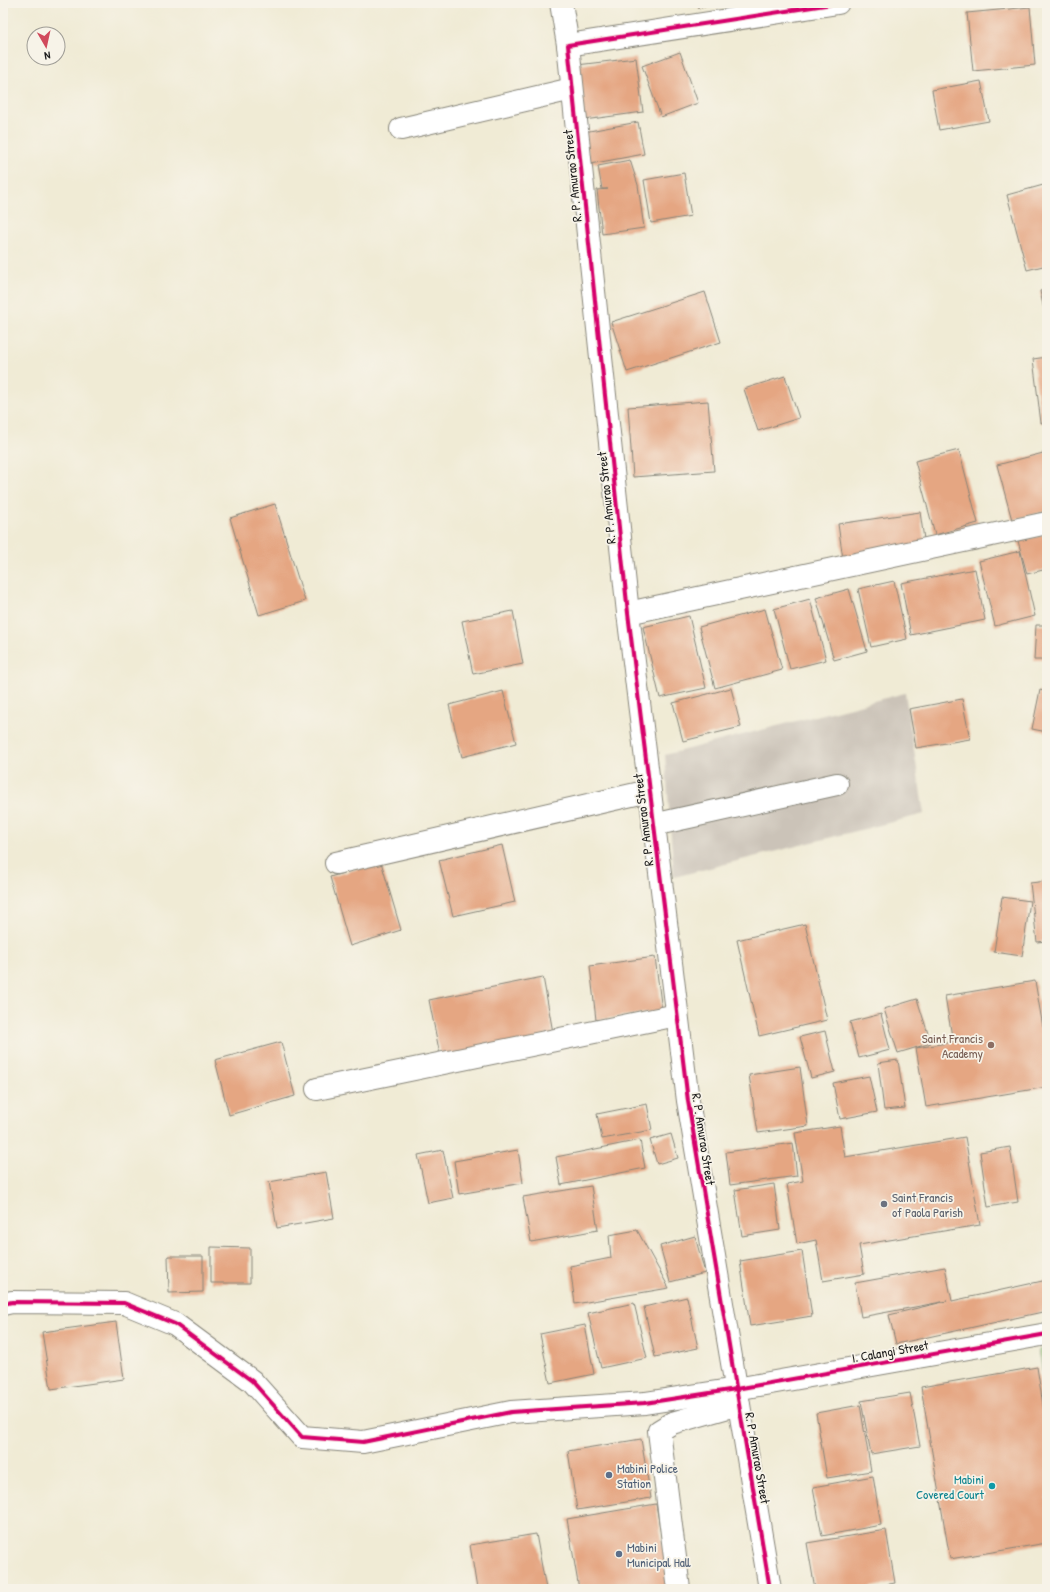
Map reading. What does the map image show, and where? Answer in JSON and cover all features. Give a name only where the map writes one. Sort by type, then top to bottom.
[{"type":"street","name":"R. P. Amurao Street","points":[[561,3],[568,45],[628,613],[688,1101],[770,1589]]},
{"type":"street","points":[[568,45],[838,3]]},
{"type":"street","points":[[401,129],[572,89]]},
{"type":"street","points":[[628,613],[1047,523]]},
{"type":"street","points":[[653,824],[837,784]]},
{"type":"street","points":[[336,864],[649,791]]},
{"type":"street","points":[[317,1090],[677,1015]]},
{"type":"street","points":[[3,1304],[12,1302],[124,1303],[175,1324],[252,1381],[302,1437],[363,1442],[511,1412],[737,1396]]},
{"type":"street","name":"I. Calangi Street","points":[[737,1396],[1047,1334]]},
{"type":"street","points":[[679,1589],[659,1431],[672,1423],[737,1396]]},
{"type":"shaded area","points":[[905,693],[924,814],[674,877],[665,755]]},
{"type":"green space","points":[[1047,1348],[1047,1400],[1039,1350]]},
{"type":"building","points":[[697,3],[714,3],[699,9]]},
{"type":"building","points":[[1030,7],[1035,65],[973,71],[967,13]]},
{"type":"building","points":[[680,52],[698,103],[661,117],[642,66]]},
{"type":"building","points":[[636,58],[643,112],[584,120],[577,65]]},
{"type":"building","points":[[981,81],[989,121],[939,130],[932,90]]},
{"type":"building","points":[[638,122],[644,154],[590,164],[584,132]]},
{"type":"building","points":[[630,160],[638,185],[644,228],[602,234],[597,190],[608,189],[602,189],[598,166]]},
{"type":"building","points":[[684,173],[691,216],[651,223],[644,180]]},
{"type":"building","points":[[1047,184],[1047,265],[1027,270],[1007,195]]},
{"type":"building","points":[[1047,289],[1047,319],[1046,319],[1040,291]]},
{"type":"building","points":[[705,292],[721,342],[627,372],[611,322]]},
{"type":"building","points":[[1047,357],[1047,422],[1041,423],[1033,359]]},
{"type":"building","points":[[785,376],[799,418],[758,431],[744,389]]},
{"type":"building","points":[[708,401],[714,471],[633,477],[628,407]]},
{"type":"building","points":[[959,450],[978,523],[935,535],[915,461]]},
{"type":"building","points":[[1047,452],[1047,511],[1012,520],[997,465]]},
{"type":"building","points":[[275,504],[305,601],[259,615],[230,518]]},
{"type":"building","points":[[920,512],[925,546],[843,559],[838,524]]},
{"type":"building","points":[[1047,534],[1047,569],[1027,574],[1018,541]]},
{"type":"building","points":[[1020,551],[1035,616],[995,626],[979,561]]},
{"type":"building","points":[[975,569],[985,620],[911,635],[901,583]]},
{"type":"building","points":[[894,581],[907,639],[871,647],[858,589]]},
{"type":"building","points":[[849,589],[867,651],[834,660],[816,598]]},
{"type":"building","points":[[810,599],[826,660],[790,669],[774,609]]},
{"type":"building","points":[[765,609],[782,670],[715,688],[699,627]]},
{"type":"building","points":[[513,611],[523,664],[473,674],[462,621]]},
{"type":"building","points":[[689,616],[706,688],[660,698],[643,627]]},
{"type":"building","points":[[1036,625],[1047,625],[1047,660],[1034,660]]},
{"type":"building","points":[[731,688],[741,727],[683,741],[673,703]]},
{"type":"building","points":[[1040,690],[1047,692],[1047,732],[1032,729]]},
{"type":"building","points":[[503,691],[516,743],[462,757],[449,705]]},
{"type":"building","points":[[962,699],[970,739],[916,748],[909,709]]},
{"type":"building","points":[[502,845],[515,902],[453,916],[439,860]]},
{"type":"building","points":[[381,862],[401,930],[350,946],[330,877]]},
{"type":"building","points":[[1047,881],[1047,941],[1037,942],[1030,883]]},
{"type":"building","points":[[1002,897],[1030,901],[1022,956],[994,952]]},
{"type":"building","points":[[805,924],[827,1020],[759,1036],[737,940]]},
{"type":"building","points":[[655,957],[662,1011],[596,1020],[590,966]]},
{"type":"building","points":[[543,977],[554,1038],[441,1060],[429,1000]]},
{"type":"building","name":"Saint Francis Academy","points":[[1035,981],[1043,1027],[1047,1026],[1047,1087],[926,1107],[916,1048],[953,1042],[945,996]]},
{"type":"building","points":[[1047,987],[1047,1002],[1046,1003],[1044,988]]},
{"type":"building","points":[[917,999],[931,1043],[898,1053],[884,1009]]},
{"type":"building","points":[[881,1014],[890,1050],[859,1058],[850,1022]]},
{"type":"building","points":[[825,1031],[835,1072],[811,1078],[800,1037]]},
{"type":"building","points":[[281,1042],[295,1096],[229,1115],[215,1060]]},
{"type":"building","points":[[898,1060],[905,1108],[884,1110],[878,1063]]},
{"type":"building","points":[[800,1067],[808,1126],[758,1133],[749,1075]]},
{"type":"building","points":[[869,1076],[877,1112],[840,1119],[833,1083]]},
{"type":"building","points":[[647,1104],[652,1130],[602,1139],[597,1114]]},
{"type":"building","name":"Saint Francis of Paola Parish","points":[[840,1126],[845,1157],[965,1137],[980,1225],[859,1245],[864,1274],[823,1281],[816,1240],[797,1244],[787,1184],[803,1181],[795,1133]]},
{"type":"building","points":[[671,1134],[678,1158],[657,1164],[650,1140]]},
{"type":"building","points":[[640,1140],[645,1168],[561,1185],[556,1157]]},
{"type":"building","points":[[793,1143],[797,1176],[730,1185],[726,1152]]},
{"type":"building","points":[[1010,1147],[1018,1202],[988,1207],[980,1152]]},
{"type":"building","points":[[443,1150],[453,1198],[428,1203],[418,1155]]},
{"type":"building","points":[[518,1150],[523,1183],[459,1194],[454,1161]]},
{"type":"building","points":[[326,1172],[334,1218],[277,1228],[269,1182]]},
{"type":"building","points":[[774,1184],[780,1230],[742,1236],[735,1190]]},
{"type":"building","points":[[591,1186],[598,1230],[531,1242],[523,1197]]},
{"type":"building","points":[[637,1230],[669,1288],[575,1304],[570,1266],[611,1258],[609,1235]]},
{"type":"building","points":[[695,1236],[705,1273],[670,1282],[660,1246]]},
{"type":"building","points":[[211,1247],[250,1248],[250,1283],[211,1283]]},
{"type":"building","points":[[802,1251],[812,1316],[750,1326],[740,1261]]},
{"type":"building","points":[[168,1256],[203,1256],[203,1292],[169,1293]]},
{"type":"building","points":[[945,1267],[952,1301],[1047,1280],[1047,1311],[896,1344],[889,1315],[947,1301],[861,1317],[855,1283]]},
{"type":"building","points":[[687,1297],[698,1348],[655,1357],[644,1307]]},
{"type":"building","points":[[634,1303],[647,1358],[601,1368],[588,1313]]},
{"type":"building","points":[[116,1322],[124,1379],[51,1389],[42,1332]]},
{"type":"building","points":[[585,1325],[594,1374],[550,1383],[540,1334]]},
{"type":"building","name":"Mabini Covered Court","points":[[1037,1367],[1047,1430],[1047,1543],[950,1559],[921,1387]]},
{"type":"building","points":[[910,1393],[920,1446],[871,1454],[861,1401]]},
{"type":"building","points":[[860,1405],[871,1471],[827,1478],[816,1413]]},
{"type":"building","name":"Mabini Police Station","points":[[641,1439],[651,1498],[577,1510],[568,1451]]},
{"type":"building","points":[[873,1476],[881,1525],[822,1536],[813,1487]]},
{"type":"building","name":"Mabini Municipal Hall","points":[[656,1504],[670,1589],[579,1589],[567,1519]]},
{"type":"building","points":[[886,1530],[895,1583],[861,1589],[815,1589],[807,1543]]},
{"type":"building","points":[[536,1534],[546,1589],[477,1589],[470,1545]]},
{"type":"cycle path","points":[[770,1589],[688,1101],[628,613],[568,45],[838,3]]},
{"type":"cycle path","points":[[3,1304],[12,1302],[124,1303],[175,1324],[252,1381],[302,1437],[363,1442],[511,1412],[645,1403],[736,1389],[1047,1334]]},
{"type":"place","name":"Saint Francis Academy","points":[[991,1045]]},
{"type":"place","name":"Saint Francis of Paola Parish","points":[[884,1204]]},
{"type":"place","name":"Mabini Police Station","points":[[609,1475]]},
{"type":"place","name":"Mabini Covered Court","points":[[992,1486]]},
{"type":"place","name":"Mabini Municipal Hall","points":[[619,1554]]}]
